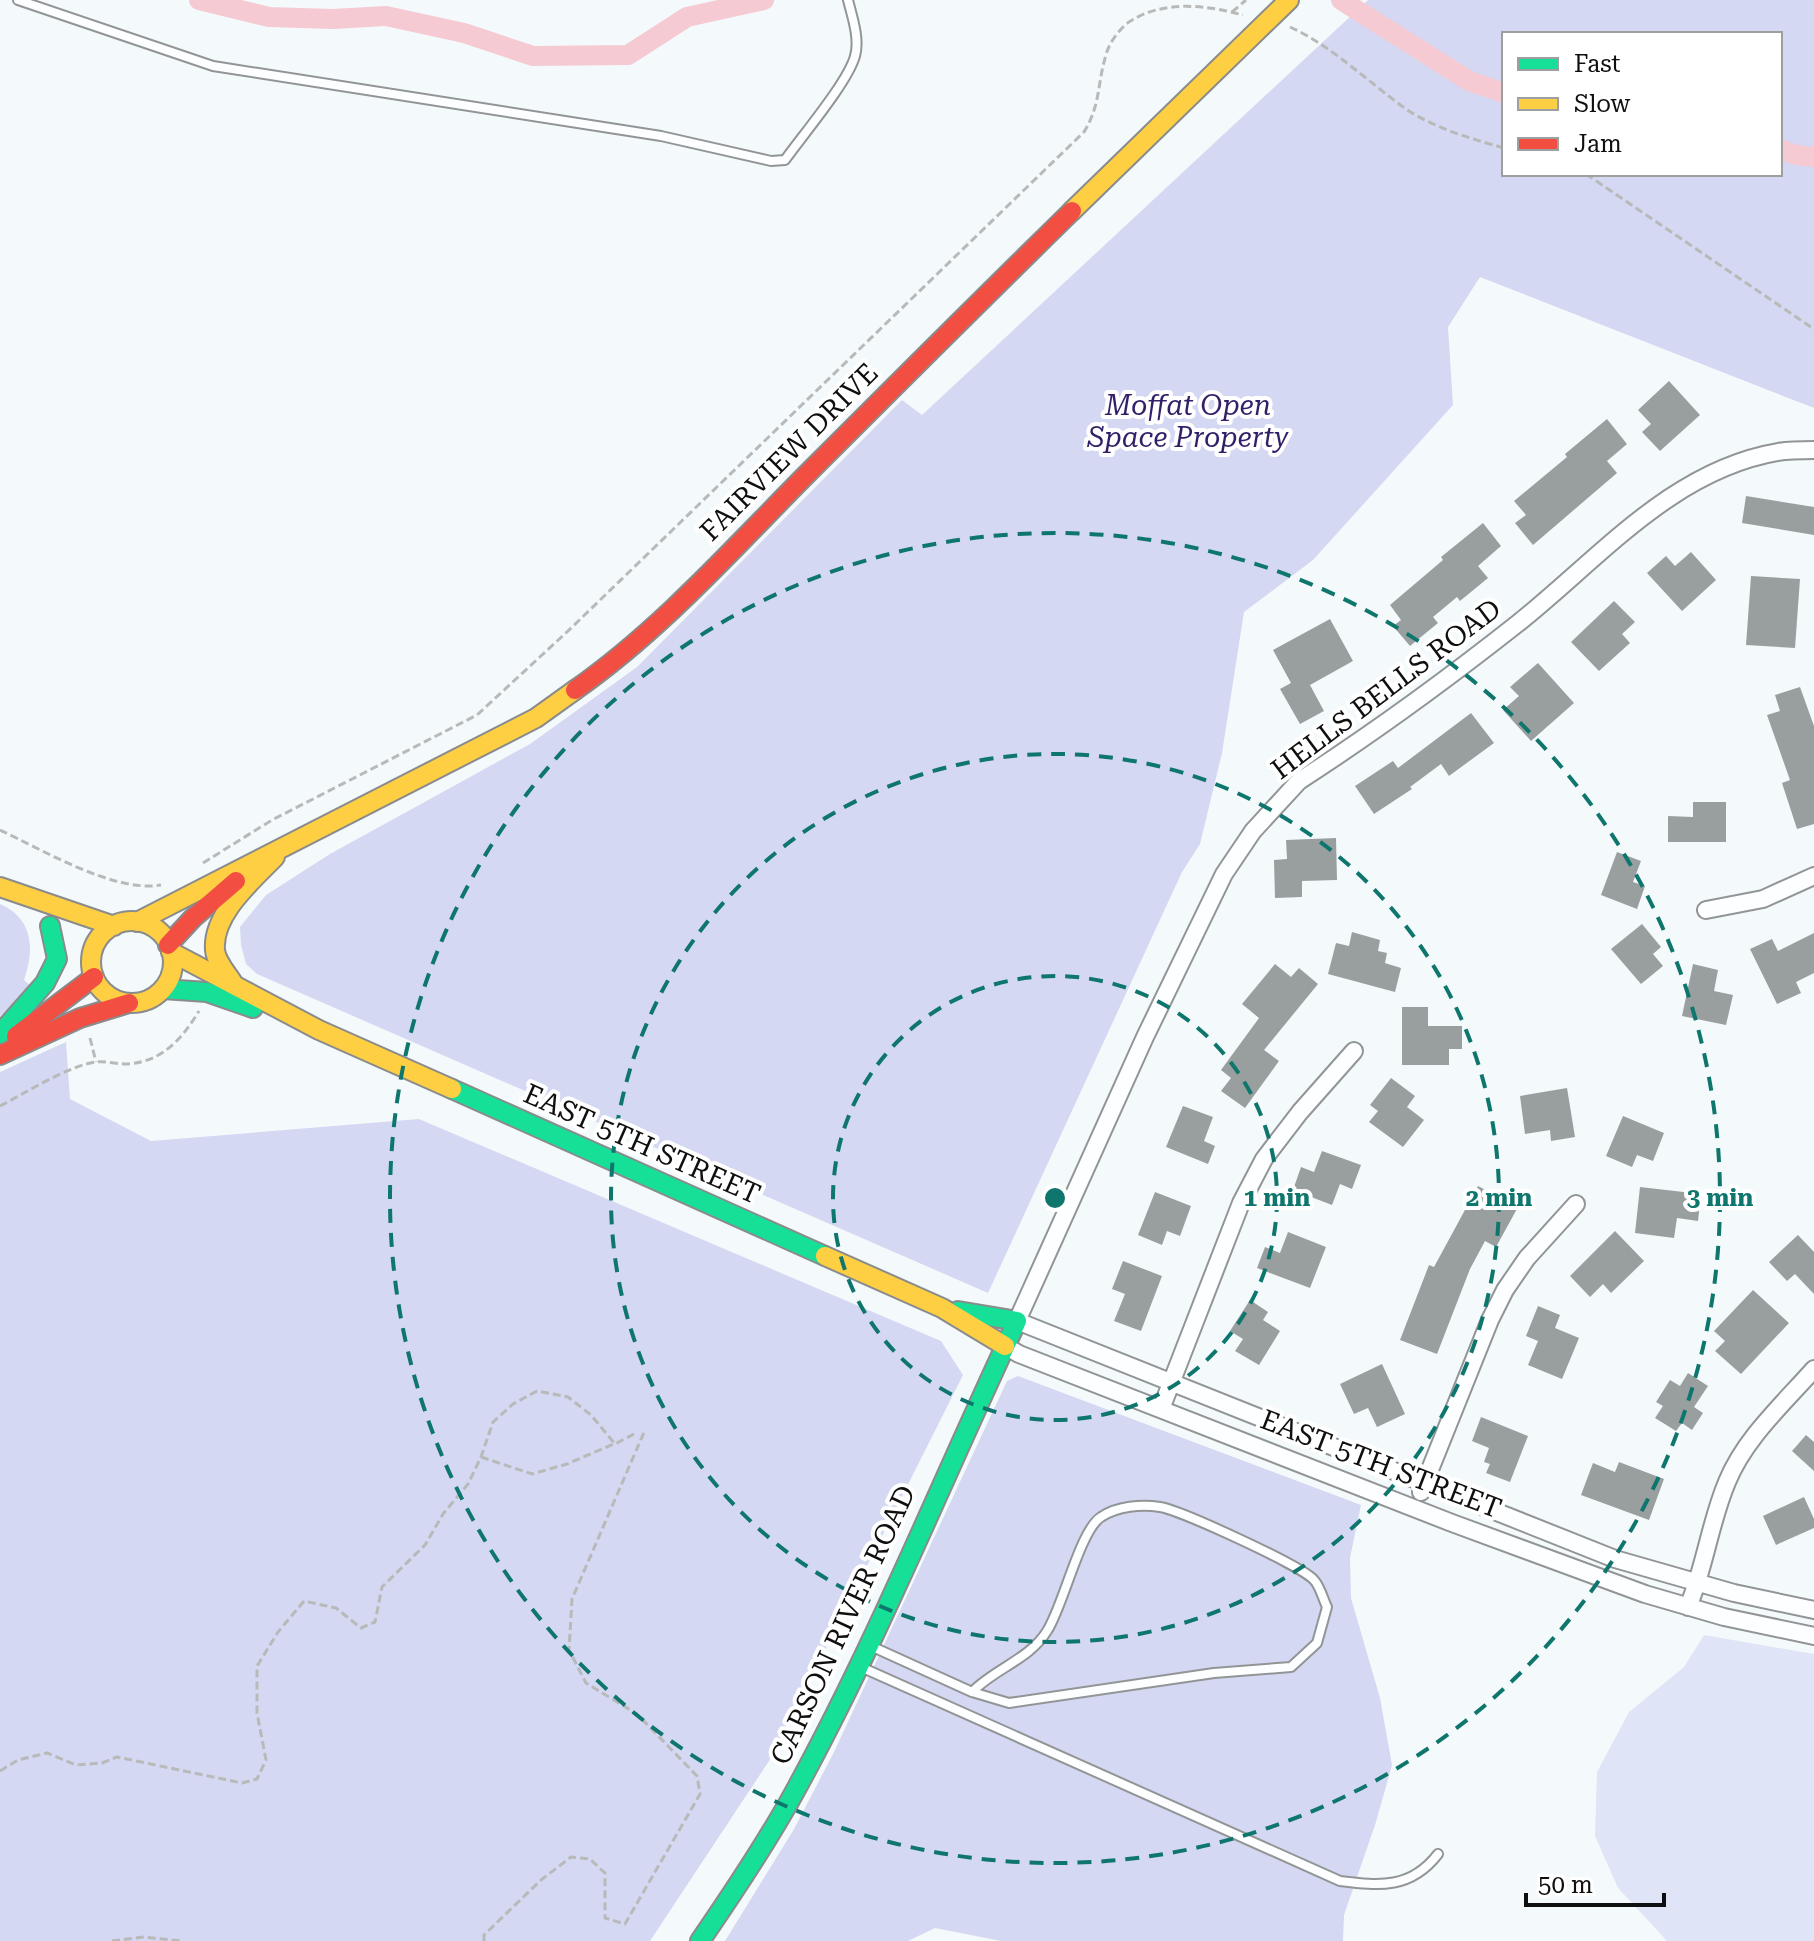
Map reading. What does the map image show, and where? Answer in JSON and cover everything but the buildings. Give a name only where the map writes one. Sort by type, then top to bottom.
[{"type":"main road","name":"FAIRVIEW DRIVE","points":[[137,922],[536,718],[609,666],[703,580],[943,337],[1289,0]]},
{"type":"main road","points":[[235,985],[215,953],[217,933],[240,894],[287,845]]},
{"type":"main road","name":"FAIRVIEW DRIVE","points":[[170,948],[193,918],[265,856]]},
{"type":"main road","points":[[0,890],[114,926],[137,922],[152,927],[170,948],[172,968],[163,989],[151,998],[80,1018],[0,1055]]},
{"type":"main road","points":[[0,890],[75,943],[107,995],[129,1003]]},
{"type":"main road","points":[[0,1034],[45,983],[57,959],[50,926]]},
{"type":"main road","points":[[0,1048],[92,969],[97,942],[114,926]]},
{"type":"main road","name":"EAST 5TH STREET","points":[[170,948],[319,1030],[942,1308],[1005,1346]]},
{"type":"main road","name":"EAST 5TH STREET","points":[[163,989],[207,992],[319,1030]]},
{"type":"main road","name":"EAST 5TH STREET","points":[[942,1308],[1017,1321]]},
{"type":"main road","name":"CARSON RIVER ROAD","points":[[700,1941],[803,1777],[859,1666],[1017,1321]]},
{"type":"street","name":"HELLS BELLS ROAD","points":[[1017,1321],[1145,1037],[1219,884],[1253,831],[1284,796],[1299,781],[1429,693],[1530,614],[1640,519],[1684,487],[1718,471],[1778,451],[1814,450]]},
{"type":"street","points":[[1706,910],[1763,899],[1814,876]]},
{"type":"street","points":[[1161,1409],[1241,1203],[1264,1159],[1300,1112],[1354,1051]]},
{"type":"street","points":[[1415,1507],[1505,1290],[1527,1258],[1576,1204]]},
{"type":"street","name":"EAST 5TH STREET","points":[[1017,1321],[1615,1559],[1734,1593],[1814,1610]]},
{"type":"street","name":"EAST 5TH STREET","points":[[1005,1346],[1019,1354],[1645,1594],[1724,1617],[1814,1636]]},
{"type":"street","points":[[1688,1607],[1699,1582],[1728,1479],[1746,1448],[1814,1369]]},
{"type":"lane","points":[[18,0],[213,66],[661,136],[771,161],[785,160],[839,86],[855,55],[854,25],[848,0]]},
{"type":"lane","points":[[868,1645],[972,1692],[1009,1703],[1214,1673],[1291,1667],[1317,1643],[1327,1607],[1314,1579],[1246,1541],[1161,1507],[1124,1507],[1099,1518],[1081,1547],[1047,1633],[1027,1652],[983,1680],[972,1692]]},
{"type":"lane","points":[[859,1666],[1340,1881],[1377,1886],[1403,1880],[1426,1871],[1438,1854]]},
{"type":"path","points":[[1232,12],[1246,0]]},
{"type":"path","points":[[192,869],[272,820],[477,715],[568,631],[1084,132],[1096,113],[1106,54],[1116,34],[1137,14],[1164,3],[1190,3],[1244,16]]},
{"type":"path","points":[[1279,23],[1315,41],[1409,111],[1432,123],[1502,147]]},
{"type":"path","points":[[1589,176],[1814,329]]},
{"type":"path","points":[[0,830],[103,877],[148,887],[164,884]]},
{"type":"path","points":[[0,1106],[61,1075],[96,1062],[127,1064],[151,1060],[169,1050],[201,1008]]},
{"type":"path","points":[[89,1030],[96,1062]]},
{"type":"path","points":[[0,1771],[18,1760],[47,1753],[76,1765],[102,1763],[117,1757],[242,1783],[257,1779],[266,1760],[257,1713],[257,1666],[278,1632],[304,1601],[336,1608],[361,1628],[375,1622],[382,1587],[425,1545],[443,1514],[468,1484],[493,1422],[513,1404],[537,1391],[568,1397],[591,1415],[615,1444]]},
{"type":"path","points":[[481,1457],[532,1474],[567,1464],[645,1430],[572,1599],[569,1650],[586,1683],[637,1714],[697,1776],[700,1794],[625,1924],[605,1918],[605,1873],[590,1859],[571,1857],[541,1880],[484,1935],[484,1941]]},
{"type":"path","points":[[112,1941],[144,1937],[182,1941]]},
{"type":"green space","name":"Moffat Open Space Property","points":[[1368,0],[1814,0],[1814,408],[1480,277],[1448,327],[1453,405],[1313,560],[1244,612],[1222,753],[1200,844],[1182,872],[988,1293],[257,974],[246,964],[241,945],[240,927],[266,895],[330,854],[530,744],[637,667],[902,400],[922,415]]},
{"type":"green space","points":[[0,904],[19,917],[25,926],[30,957],[24,980],[32,987],[0,1016]]},
{"type":"green space","points":[[66,1042],[70,1099],[151,1141],[419,1119],[941,1341],[963,1375],[769,1761],[650,1941],[0,1941],[0,1072]]},
{"type":"green space","points":[[1018,1376],[1361,1505],[1350,1558],[1351,1598],[1380,1698],[1392,1765],[1344,1915],[1343,1941],[1001,1941],[935,1928],[908,1941],[725,1941],[794,1829],[833,1754],[1007,1381]]},
{"type":"shaded area","points":[[1704,1635],[1814,1654],[1814,1941],[1667,1941],[1618,1888],[1595,1836],[1597,1772],[1629,1712],[1684,1667]]},
{"type":"waterway","points":[[199,0],[269,17],[333,19],[386,16],[464,33],[533,56],[628,55],[687,17],[764,0]]},
{"type":"waterway","points":[[1341,0],[1469,81],[1502,92]]},
{"type":"waterway","points":[[1782,150],[1814,157]]},
{"type":"traffic: fast","points":[[0,1034],[45,983],[57,959],[50,926]]},
{"type":"traffic: fast","points":[[163,989],[207,992],[253,1008]]},
{"type":"traffic: fast","points":[[452,1089],[825,1256]]},
{"type":"traffic: fast","points":[[700,1941],[772,1831],[825,1735],[882,1618],[1017,1321],[958,1311]]},
{"type":"traffic: slow","points":[[1072,211],[1289,0]]},
{"type":"traffic: slow","points":[[137,922],[536,718],[575,690]]},
{"type":"traffic: slow","points":[[233,983],[215,950],[220,924],[236,899],[275,857]]},
{"type":"traffic: slow","points":[[0,887],[114,926]]},
{"type":"traffic: slow","points":[[132,921],[148,925],[161,933],[169,946],[173,962],[169,978],[161,991],[148,999],[132,1003],[116,999],[103,991],[95,978],[91,962],[95,946],[103,933],[116,925],[132,921]]},
{"type":"traffic: slow","points":[[171,952],[319,1030],[452,1089]]},
{"type":"traffic: slow","points":[[825,1256],[942,1308],[1005,1346]]},
{"type":"traffic: jam","points":[[575,690],[636,643],[692,590],[1072,211]]},
{"type":"traffic: jam","points":[[168,945],[193,918],[236,881]]},
{"type":"traffic: jam","points":[[16,1036],[94,977]]},
{"type":"traffic: jam","points":[[0,1055],[80,1018],[129,1003]]}]
